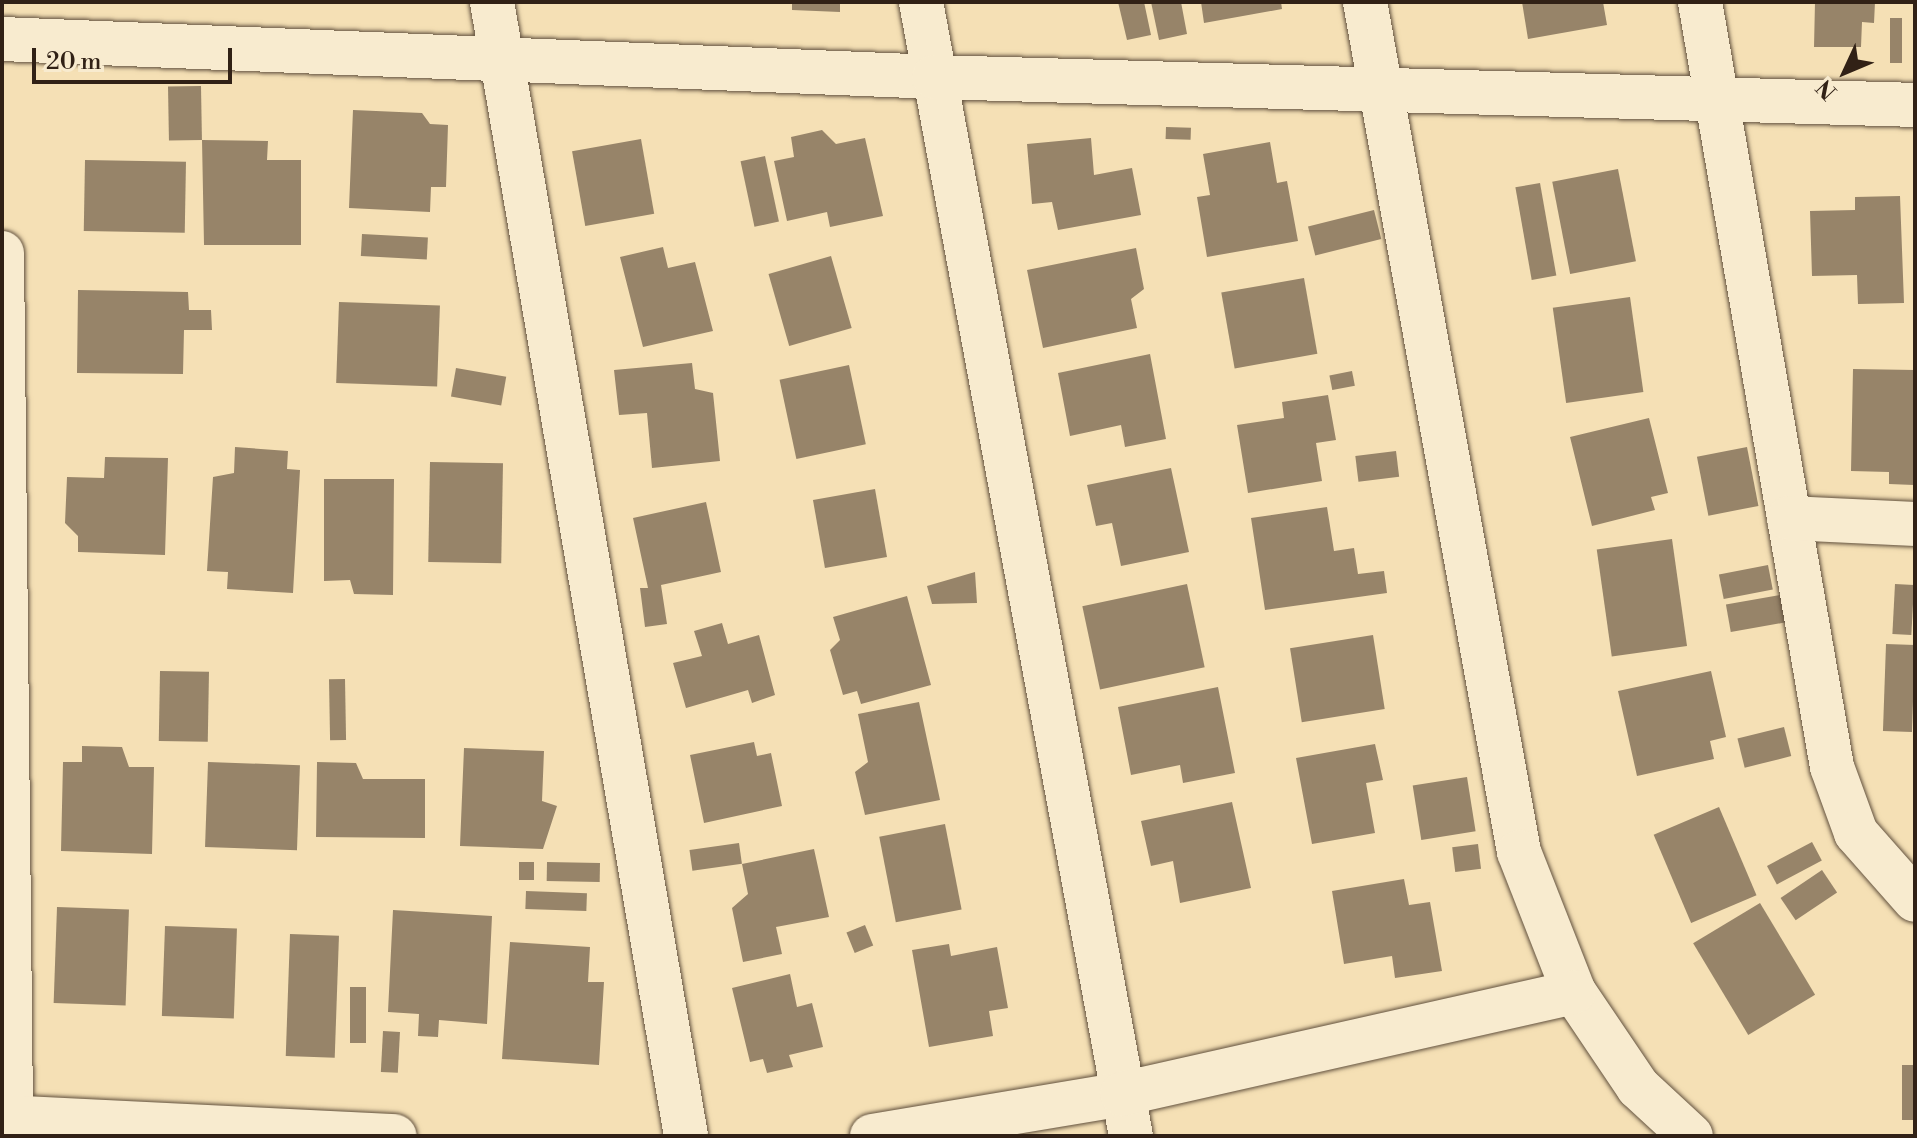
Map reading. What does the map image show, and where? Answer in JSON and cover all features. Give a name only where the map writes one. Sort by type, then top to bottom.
[{"type":"street","points":[[492,2],[686,1136]]},
{"type":"street","points":[[921,2],[1131,1136]]},
{"type":"street","points":[[1365,2],[1519,852],[1574,992],[1638,1087],[1691,1136]]},
{"type":"street","points":[[1700,2],[1832,767],[1856,833],[1915,900]]},
{"type":"street","points":[[2,39],[934,77],[1915,105]]},
{"type":"street","points":[[2,253],[6,1118],[395,1136]]},
{"type":"street","points":[[1789,518],[1915,524]]},
{"type":"street","points":[[872,1136],[1122,1094],[1574,992]]},
{"type":"building","points":[[792,2],[840,2],[840,12],[792,10]]},
{"type":"building","points":[[1118,2],[1144,2],[1151,35],[1127,40]]},
{"type":"building","points":[[1151,2],[1181,2],[1187,34],[1159,40]]},
{"type":"building","points":[[1201,2],[1281,2],[1282,9],[1204,23]]},
{"type":"building","points":[[1522,2],[1603,2],[1607,25],[1528,39]]},
{"type":"building","points":[[1815,2],[1875,2],[1874,23],[1862,22],[1861,47],[1814,47]]},
{"type":"building","points":[[1890,18],[1902,18],[1902,63],[1890,63]]},
{"type":"building","points":[[201,86],[202,140],[169,141],[168,87]]},
{"type":"building","points":[[353,110],[422,113],[430,124],[448,125],[446,187],[431,187],[430,212],[349,208]]},
{"type":"building","points":[[1166,127],[1191,128],[1191,140],[1166,139]]},
{"type":"building","points":[[822,130],[836,144],[865,138],[883,216],[830,227],[827,212],[787,221],[774,161],[794,157],[791,137]]},
{"type":"building","points":[[1091,138],[1094,175],[1132,168],[1141,215],[1058,230],[1052,202],[1032,204],[1027,144]]},
{"type":"building","points":[[641,139],[654,214],[585,226],[572,151]]},
{"type":"building","points":[[202,140],[268,141],[267,160],[301,160],[301,245],[204,245]]},
{"type":"building","points":[[1270,142],[1277,183],[1287,181],[1298,241],[1207,257],[1197,197],[1210,195],[1203,154]]},
{"type":"building","points":[[765,156],[779,222],[754,227],[741,161]]},
{"type":"building","points":[[85,160],[186,162],[185,233],[84,231]]},
{"type":"building","points":[[1618,169],[1636,261],[1570,274],[1552,182]]},
{"type":"building","points":[[1540,183],[1556,276],[1532,280],[1515,187]]},
{"type":"building","points":[[1900,196],[1904,303],[1858,304],[1857,275],[1812,276],[1810,211],[1855,210],[1855,197]]},
{"type":"building","points":[[1374,210],[1381,239],[1315,256],[1308,226]]},
{"type":"building","points":[[362,234],[428,237],[427,259],[361,256]]},
{"type":"building","points":[[663,247],[668,268],[695,262],[713,331],[643,347],[620,257]]},
{"type":"building","points":[[1136,248],[1144,289],[1131,299],[1137,328],[1043,348],[1027,270]]},
{"type":"building","points":[[831,256],[852,328],[789,346],[769,274]]},
{"type":"building","points":[[1304,278],[1317,354],[1235,368],[1221,293]]},
{"type":"building","points":[[78,290],[188,292],[189,310],[211,310],[212,330],[184,330],[183,374],[77,373]]},
{"type":"building","points":[[1630,297],[1643,392],[1566,403],[1553,308]]},
{"type":"building","points":[[339,302],[440,306],[437,386],[336,383]]},
{"type":"building","points":[[1150,354],[1166,439],[1125,447],[1121,425],[1070,436],[1058,373]]},
{"type":"building","points":[[692,363],[695,389],[713,393],[720,461],[652,468],[647,413],[619,415],[614,370]]},
{"type":"building","points":[[849,365],[866,444],[796,459],[780,380]]},
{"type":"building","points":[[456,368],[506,377],[501,405],[451,397]]},
{"type":"building","points":[[1853,369],[1915,370],[1914,485],[1889,484],[1889,472],[1851,471]]},
{"type":"building","points":[[1352,371],[1355,386],[1332,390],[1329,375]]},
{"type":"building","points":[[1328,395],[1336,440],[1316,443],[1322,481],[1248,493],[1237,425],[1284,418],[1282,402]]},
{"type":"building","points":[[1649,418],[1668,493],[1651,497],[1655,510],[1592,526],[1570,437]]},
{"type":"building","points":[[235,447],[288,451],[287,469],[300,470],[293,593],[227,589],[228,572],[207,571],[213,477],[234,473]]},
{"type":"building","points":[[1747,447],[1758,506],[1708,516],[1697,457]]},
{"type":"building","points":[[1396,451],[1399,477],[1358,482],[1355,456]]},
{"type":"building","points":[[105,457],[168,458],[165,555],[78,552],[78,536],[65,523],[67,477],[104,478]]},
{"type":"building","points":[[430,462],[503,463],[501,563],[428,562]]},
{"type":"building","points":[[1171,468],[1189,552],[1121,566],[1112,523],[1096,526],[1087,485]]},
{"type":"building","points":[[324,479],[394,479],[393,595],[354,594],[350,580],[324,581]]},
{"type":"building","points":[[875,489],[887,557],[825,568],[813,500]]},
{"type":"building","points":[[706,502],[721,572],[661,585],[667,624],[645,627],[640,588],[648,588],[633,518]]},
{"type":"building","points":[[1327,507],[1334,551],[1354,548],[1358,574],[1384,571],[1387,593],[1265,610],[1251,518]]},
{"type":"building","points":[[1672,539],[1687,646],[1612,657],[1597,550]]},
{"type":"building","points":[[1768,565],[1773,590],[1724,599],[1719,575]]},
{"type":"building","points":[[975,572],[977,603],[932,604],[927,586]]},
{"type":"building","points":[[1187,584],[1205,667],[1100,689],[1082,606]]},
{"type":"building","points":[[1895,584],[1914,585],[1911,635],[1892,634]]},
{"type":"building","points":[[1785,594],[1790,622],[1731,632],[1726,604]]},
{"type":"building","points":[[907,596],[931,685],[861,704],[857,691],[843,695],[830,650],[840,640],[833,617]]},
{"type":"building","points":[[722,623],[728,644],[759,635],[775,695],[752,703],[748,690],[686,708],[673,663],[702,656],[694,631]]},
{"type":"building","points":[[1373,635],[1385,709],[1302,722],[1290,648]]},
{"type":"building","points":[[1886,644],[1915,645],[1912,732],[1883,731]]},
{"type":"building","points":[[160,671],[209,672],[208,742],[159,741]]},
{"type":"building","points":[[1711,671],[1726,737],[1710,741],[1714,759],[1637,776],[1618,691]]},
{"type":"building","points":[[329,679],[345,679],[346,740],[330,740]]},
{"type":"building","points":[[1218,687],[1235,773],[1183,783],[1180,765],[1131,775],[1118,707]]},
{"type":"building","points":[[919,702],[940,800],[865,815],[855,772],[868,762],[858,714]]},
{"type":"building","points":[[1784,727],[1791,756],[1745,768],[1737,739]]},
{"type":"building","points":[[754,742],[757,756],[771,753],[782,806],[704,823],[690,755]]},
{"type":"building","points":[[1375,744],[1383,780],[1366,783],[1375,833],[1312,844],[1296,758]]},
{"type":"building","points":[[82,746],[122,747],[129,767],[154,767],[152,854],[61,851],[63,762],[82,762]]},
{"type":"building","points":[[464,748],[544,751],[542,801],[557,806],[543,849],[460,846]]},
{"type":"building","points":[[208,762],[300,765],[297,850],[205,847]]},
{"type":"building","points":[[317,762],[356,763],[363,779],[425,779],[425,838],[316,837]]},
{"type":"building","points":[[1467,777],[1476,831],[1421,840],[1413,786]]},
{"type":"building","points":[[1232,802],[1251,888],[1180,903],[1173,861],[1151,866],[1141,821]]},
{"type":"building","points":[[1719,807],[1757,895],[1691,923],[1654,835]]},
{"type":"building","points":[[945,824],[962,909],[896,922],[879,837]]},
{"type":"building","points":[[1812,842],[1822,861],[1777,884],[1767,866]]},
{"type":"building","points":[[739,843],[742,864],[692,871],[689,850]]},
{"type":"building","points":[[1478,844],[1481,869],[1455,872],[1452,847]]},
{"type":"building","points":[[814,849],[829,917],[776,927],[782,954],[743,962],[732,908],[748,894],[742,864]]},
{"type":"building","points":[[519,862],[534,862],[534,880],[519,880]]},
{"type":"building","points":[[547,862],[600,863],[600,882],[547,881]]},
{"type":"building","points":[[1822,870],[1837,892],[1796,920],[1781,898]]},
{"type":"building","points":[[1404,879],[1409,905],[1430,902],[1442,971],[1395,978],[1392,956],[1344,964],[1332,891]]},
{"type":"building","points":[[526,891],[587,893],[586,911],[525,909]]},
{"type":"building","points":[[1760,903],[1815,995],[1748,1035],[1693,943]]},
{"type":"building","points":[[57,907],[129,910],[126,1005],[54,1003]]},
{"type":"building","points":[[393,910],[492,916],[487,1024],[439,1020],[438,1037],[418,1036],[419,1014],[388,1012]]},
{"type":"building","points":[[865,925],[873,945],[855,953],[846,932]]},
{"type":"building","points":[[165,926],[237,929],[234,1018],[162,1016]]},
{"type":"building","points":[[290,934],[339,936],[335,1058],[286,1056]]},
{"type":"building","points":[[510,942],[590,947],[588,982],[604,982],[599,1065],[502,1059]]},
{"type":"building","points":[[949,944],[951,956],[997,947],[1008,1008],[989,1011],[993,1036],[929,1047],[912,950]]},
{"type":"building","points":[[790,974],[797,1007],[812,1003],[823,1047],[789,1055],[793,1067],[767,1073],[763,1059],[750,1062],[732,988]]},
{"type":"building","points":[[350,987],[366,987],[366,1043],[350,1043]]},
{"type":"building","points":[[383,1031],[400,1032],[398,1073],[381,1072]]},
{"type":"building","points":[[1902,1065],[1915,1065],[1915,1120],[1902,1120]]}]
